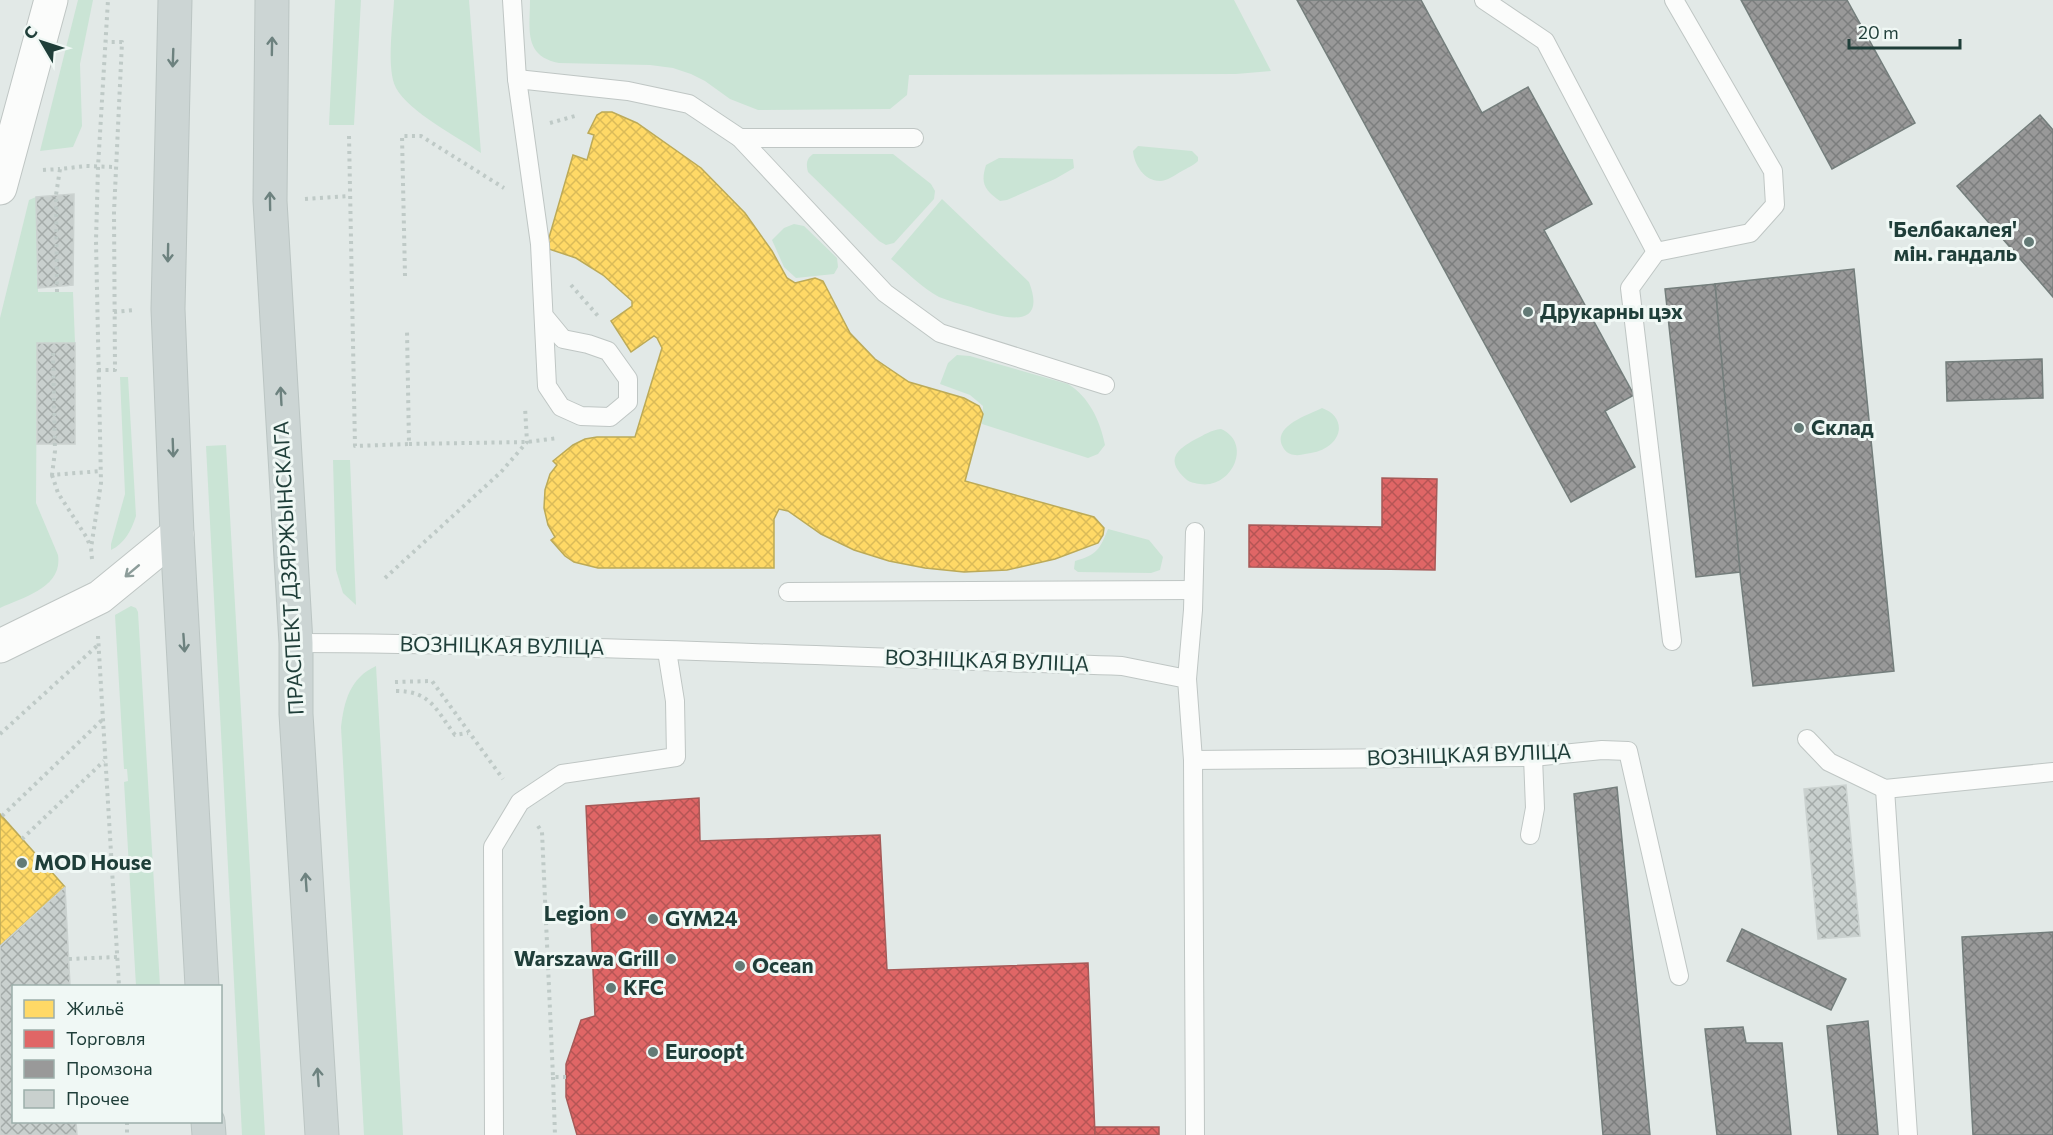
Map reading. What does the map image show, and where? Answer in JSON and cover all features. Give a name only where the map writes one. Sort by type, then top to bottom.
[{"type":"main road","points":[[175,0],[168,309],[177,534],[202,985]]},
{"type":"main road","name":"ПРАСПЕКТ ДЗЯРЖЫНСКАГА","points":[[272,0],[270,201],[296,643],[297,726],[322,1135]]},
{"type":"street","points":[[0,184],[51,0]]},
{"type":"street","points":[[0,646],[100,597],[177,534]]},
{"type":"lane","points":[[512,0],[517,79],[540,244],[547,386],[561,407],[581,416],[610,417],[628,402],[628,379],[608,351],[562,339],[544,316]]},
{"type":"lane","points":[[1484,0],[1545,41],[1656,252]]},
{"type":"lane","points":[[1672,641],[1630,288],[1656,252],[1750,233],[1775,205],[1773,171],[1674,0]]},
{"type":"lane","points":[[517,79],[628,91],[688,104],[740,138],[885,293],[940,333],[1105,385]]},
{"type":"lane","points":[[740,138],[914,138]]},
{"type":"lane","points":[[1195,532],[1187,679],[1193,760],[1195,1135]]},
{"type":"lane","points":[[788,592],[1193,590]]},
{"type":"lane","name":"ВОЗНІЦКАЯ ВУЛІЦА","points":[[296,643],[393,643],[1122,666],[1187,679]]},
{"type":"lane","points":[[494,1135],[493,847],[520,802],[562,774],[676,757],[675,701],[667,651]]},
{"type":"lane","points":[[1807,739],[1829,762],[1885,789],[2053,772]]},
{"type":"lane","name":"ВОЗНІЦКАЯ ВУЛІЦА","points":[[1193,760],[1533,757],[1602,750],[1628,751],[1679,976]]},
{"type":"lane","points":[[1530,835],[1535,808],[1533,757]]},
{"type":"lane","points":[[1885,789],[1908,1135]]},
{"type":"path","points":[[93,567],[91,548],[102,483],[96,241],[108,0]]},
{"type":"path","points":[[98,370],[115,370],[115,167],[122,42],[107,42]]},
{"type":"path","points":[[545,125],[581,114]]},
{"type":"path","points":[[349,136],[355,446],[527,442],[560,438]]},
{"type":"path","points":[[405,276],[402,136],[421,136],[509,191]]},
{"type":"path","points":[[57,292],[57,195],[60,169],[86,166],[115,167]]},
{"type":"path","points":[[270,201],[349,196]]},
{"type":"path","points":[[567,281],[602,322]]},
{"type":"path","points":[[407,330],[409,444]]},
{"type":"path","points":[[53,353],[55,451],[52,476],[58,493],[91,548]]},
{"type":"path","points":[[385,578],[501,472],[527,442]]},
{"type":"path","points":[[52,476],[101,471]]},
{"type":"path","points":[[97,627],[118,985]]},
{"type":"path","points":[[0,734],[98,645]]},
{"type":"path","points":[[395,682],[432,681],[542,831],[555,1135]]},
{"type":"path","points":[[396,691],[413,691],[425,698],[455,735],[469,733]]},
{"type":"path","points":[[2,816],[102,720]]},
{"type":"path","points":[[22,839],[105,760]]},
{"type":"path","points":[[69,959],[117,957]]},
{"type":"path","points":[[553,1077],[566,1077]]},
{"type":"green space","points":[[78,0],[93,0],[80,64],[82,126],[73,147],[40,151]]},
{"type":"green space","points":[[335,0],[361,0],[354,125],[329,125]]},
{"type":"green space","points":[[394,0],[469,0],[481,153],[423,115],[402,97],[396,88],[391,69]]},
{"type":"green space","points":[[530,0],[1234,0],[1271,71],[1236,74],[909,75],[907,95],[890,109],[758,110],[730,99],[691,74],[673,68],[650,65],[559,63],[547,59],[539,54],[531,40]]},
{"type":"green space","points":[[1138,146],[1192,151],[1198,157],[1198,161],[1168,179],[1154,180],[1141,171],[1135,161],[1133,151]]},
{"type":"green space","points":[[813,154],[893,154],[931,184],[935,191],[934,199],[894,243],[886,245],[879,241],[808,172],[807,162]]},
{"type":"green space","points":[[999,158],[1073,159],[1074,168],[1055,179],[1000,201],[987,190],[984,182],[986,165]]},
{"type":"green space","points":[[36,197],[38,292],[73,292],[75,343],[37,344],[36,503],[58,555],[58,566],[54,576],[40,590],[0,608],[0,318],[29,200]]},
{"type":"green space","points":[[942,199],[1029,282],[1033,298],[1032,309],[1026,315],[1006,317],[939,297],[891,259]]},
{"type":"green space","points":[[794,224],[804,226],[837,258],[838,267],[834,274],[796,278],[784,267],[772,240],[784,228]]},
{"type":"green space","points":[[957,355],[970,356],[1068,384],[1088,402],[1100,427],[1105,445],[1098,454],[1088,458],[982,424],[983,406],[970,395],[940,384],[948,363]]},
{"type":"green space","points":[[120,377],[128,377],[136,516],[127,536],[111,550],[125,494]]},
{"type":"green space","points":[[1322,408],[1334,415],[1339,426],[1337,437],[1333,442],[1320,451],[1311,453],[1297,455],[1286,451],[1281,441],[1286,428],[1300,418]]},
{"type":"green space","points":[[1221,429],[1231,436],[1236,444],[1237,454],[1234,464],[1221,479],[1211,484],[1189,481],[1176,467],[1175,456],[1183,447],[1196,439]]},
{"type":"green space","points":[[226,445],[265,1135],[242,1135],[206,446]]},
{"type":"green space","points":[[333,460],[350,460],[356,605],[343,593],[336,570]]},
{"type":"green space","points":[[1108,529],[1149,540],[1163,557],[1160,570],[1151,573],[1078,572],[1074,569],[1075,561],[1097,550]]},
{"type":"green space","points":[[131,606],[138,612],[160,985],[136,985],[124,782],[128,781],[127,769],[124,769],[115,615]]},
{"type":"green space","points":[[376,666],[403,1135],[364,1135],[341,727],[344,708],[354,684],[367,671]]},
{"type":"building: Жильё","points":[[602,112],[612,112],[637,123],[701,168],[745,213],[772,251],[787,278],[795,283],[815,278],[823,281],[850,333],[875,359],[909,382],[964,398],[979,406],[983,414],[965,481],[1094,517],[1104,528],[1098,543],[1055,559],[1007,570],[964,572],[925,568],[889,561],[854,550],[821,534],[788,511],[779,509],[774,519],[774,568],[598,568],[574,562],[565,556],[551,540],[555,537],[548,525],[544,508],[545,490],[550,474],[557,465],[553,461],[573,445],[585,439],[635,437],[662,348],[654,336],[631,352],[611,321],[632,306],[632,301],[603,275],[576,258],[546,248],[573,155],[587,160],[594,135],[588,133],[597,115]]},
{"type":"building: Жильё","name":"MOD House","points":[[0,814],[65,887],[0,946]]},
{"type":"building: Торговля","points":[[1382,478],[1437,479],[1435,570],[1249,567],[1249,525],[1382,527]]},
{"type":"building: Торговля","name":"Ocean","points":[[699,798],[700,841],[880,835],[887,970],[1088,963],[1095,1135],[577,1135],[566,1097],[566,1064],[581,1020],[595,1016],[586,806]]},
{"type":"building: Торговля","points":[[1095,1127],[1159,1127],[1159,1135],[1095,1135]]},
{"type":"building: Промзона","name":"Друкарны цэх","points":[[1297,0],[1421,0],[1482,113],[1528,87],[1592,204],[1544,230],[1634,395],[1605,411],[1635,467],[1571,502]]},
{"type":"building: Промзона","points":[[1741,0],[1847,0],[1915,123],[1832,169]]},
{"type":"building: Промзона","name":"'Белбакалея' мін. гандаль","points":[[2040,115],[2053,130],[2053,297],[1957,186]]},
{"type":"building: Промзона","name":"Склад","points":[[1854,269],[1894,671],[1753,686],[1740,572],[1715,284]]},
{"type":"building: Промзона","points":[[1715,284],[1740,572],[1696,577],[1665,289]]},
{"type":"building: Промзона","points":[[2042,359],[2043,398],[1947,401],[1946,362]]},
{"type":"building: Промзона","points":[[1617,787],[1650,1135],[1603,1135],[1574,794]]},
{"type":"building: Промзона","points":[[1742,929],[1846,979],[1831,1010],[1727,961]]},
{"type":"building: Промзона","points":[[2053,932],[2053,1135],[1973,1135],[1962,937]]},
{"type":"building: Промзона","points":[[1868,1021],[1878,1135],[1838,1135],[1827,1026]]},
{"type":"building: Промзона","points":[[1743,1027],[1746,1043],[1782,1043],[1791,1135],[1717,1135],[1705,1029]]},
{"type":"building: Прочее","points":[[74,194],[73,285],[38,288],[36,197]]},
{"type":"building: Прочее","points":[[37,343],[75,343],[75,444],[37,444]]},
{"type":"building: Прочее","points":[[1846,785],[1860,936],[1818,939],[1804,789]]},
{"type":"building: Прочее","points":[[65,887],[70,985],[12,985],[12,1123],[76,1123],[77,1135],[0,1135],[0,946]]},
{"type":"place","name":"'Белбакалея' мін. гандаль","points":[[2029,242]]},
{"type":"place","name":"Друкарны цэх","points":[[1528,312]]},
{"type":"place","name":"Склад","points":[[1799,428]]},
{"type":"place","name":"MOD House","points":[[22,863]]},
{"type":"place","name":"Legion","points":[[621,914]]},
{"type":"place","name":"GYM24","points":[[653,919]]},
{"type":"place","name":"Warszawa Grill","points":[[671,959]]},
{"type":"place","name":"Ocean","points":[[740,966]]},
{"type":"place","name":"KFC","points":[[611,988]]},
{"type":"place","name":"Euroopt","points":[[653,1052]]}]
